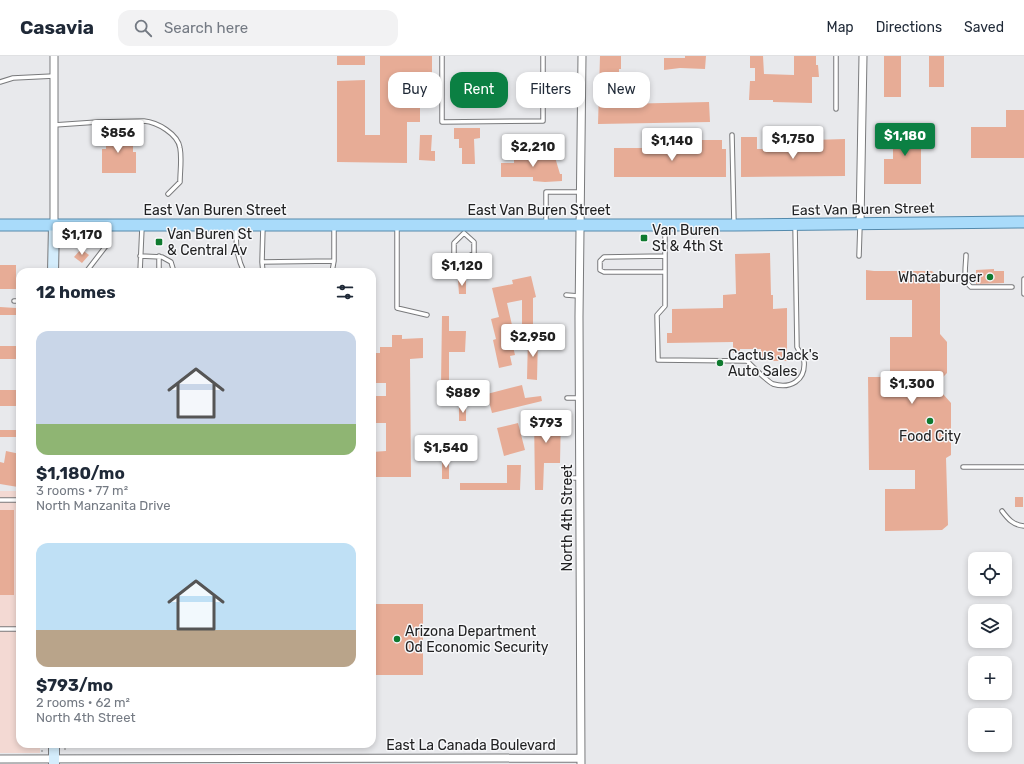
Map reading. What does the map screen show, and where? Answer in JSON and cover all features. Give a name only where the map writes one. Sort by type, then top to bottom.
[{"type":"main road","name":"East Van Buren Street","points":[[0,225],[397,225],[464,229],[546,225],[795,225],[1024,222]]},
{"type":"street","points":[[53,268],[54,56]]},
{"type":"street","name":"North 4th Street","points":[[581,761],[580,225],[582,56]]},
{"type":"street","points":[[860,224],[863,56]]},
{"type":"street","points":[[54,748],[54,761]]},
{"type":"street","name":"East La Canada Boulevard","points":[[0,759],[54,761],[581,761]]},
{"type":"lane","points":[[442,56],[442,122],[543,121],[543,56]]},
{"type":"lane","points":[[836,56],[836,109]]},
{"type":"lane","points":[[0,82],[12,78],[54,76]]},
{"type":"lane","points":[[54,126],[98,122],[144,121],[152,122],[169,132],[180,146],[180,182],[168,194]]},
{"type":"lane","points":[[732,135],[734,225]]},
{"type":"lane","points":[[546,225],[546,192],[581,192]]},
{"type":"lane","points":[[859,256],[860,224]]},
{"type":"lane","points":[[89,268],[106,246],[107,225]]},
{"type":"lane","points":[[140,268],[142,225]]},
{"type":"lane","points":[[236,225],[236,247],[238,259],[242,268]]},
{"type":"lane","points":[[263,225],[263,268]]},
{"type":"lane","points":[[333,268],[334,225]]},
{"type":"lane","points":[[397,225],[397,308],[427,314]]},
{"type":"lane","points":[[665,225],[665,306],[657,315],[658,360],[747,361],[772,384],[788,385],[795,384],[800,379],[803,371],[804,360],[797,347],[795,225]]},
{"type":"lane","points":[[454,266],[474,253],[474,242],[464,229],[454,243],[454,266],[454,274]]},
{"type":"lane","points":[[966,255],[966,280],[967,284],[971,287],[1012,287]]},
{"type":"lane","points":[[140,256],[159,256],[171,262],[173,268]]},
{"type":"lane","points":[[159,256],[160,268]]},
{"type":"lane","points":[[665,256],[604,257],[600,261],[600,270],[604,272],[665,272]]},
{"type":"lane","points":[[262,262],[334,261]]},
{"type":"lane","points":[[1024,279],[1024,294]]},
{"type":"lane","points":[[566,295],[580,296]]},
{"type":"lane","points":[[567,398],[580,398]]},
{"type":"lane","points":[[963,467],[1024,467]]},
{"type":"lane","points":[[567,478],[580,478]]},
{"type":"lane","points":[[0,500],[16,500]]},
{"type":"lane","points":[[1002,510],[1013,524],[1024,526]]},
{"type":"lane","points":[[0,628],[16,629]]},
{"type":"shaded area","points":[[0,491],[16,491],[16,748],[40,748],[40,753],[0,753]]},
{"type":"building","points":[[337,56],[365,56],[365,65],[337,65]]},
{"type":"building","points":[[380,56],[432,56],[432,72],[388,72],[388,108],[420,108],[420,122],[407,122],[407,163],[337,162],[337,81],[365,80],[365,135],[380,135]]},
{"type":"building","points":[[600,56],[621,56],[621,69],[619,69],[619,72],[600,72]]},
{"type":"building","points":[[685,56],[706,56],[705,69],[680,68],[664,70],[664,58],[685,58]]},
{"type":"building","points":[[750,56],[763,56],[764,74],[794,75],[794,56],[816,56],[816,65],[818,65],[819,77],[812,77],[812,103],[749,100],[750,81],[755,81],[755,68],[750,68]]},
{"type":"building","points":[[884,56],[901,56],[901,97],[884,97]]},
{"type":"building","points":[[929,56],[944,56],[944,87],[929,87]]},
{"type":"building","points":[[709,102],[710,122],[598,124],[598,108],[650,108],[650,103]]},
{"type":"building","points":[[1006,110],[1024,110],[1024,158],[971,158],[971,127],[1006,127]]},
{"type":"building","points":[[893,125],[921,125],[921,184],[884,184],[884,159],[893,159]]},
{"type":"building","points":[[108,126],[121,126],[121,143],[133,143],[133,152],[136,152],[136,173],[102,173],[102,149],[106,149],[106,141],[108,141]]},
{"type":"building","points":[[454,128],[480,128],[480,138],[474,139],[475,164],[462,164],[462,148],[459,148],[459,139],[454,139]]},
{"type":"building","points":[[420,135],[432,135],[431,151],[435,151],[435,161],[419,160]]},
{"type":"building","points":[[741,137],[757,137],[757,149],[814,149],[813,140],[845,139],[845,176],[741,177]]},
{"type":"building","points":[[700,140],[722,140],[722,149],[726,149],[726,177],[614,177],[614,148],[700,148]]},
{"type":"building","points":[[514,154],[554,154],[560,174],[562,174],[562,181],[545,182],[533,181],[533,177],[501,177],[501,163],[514,163]]},
{"type":"building","points":[[81,249],[89,255],[82,263],[74,257]]},
{"type":"building","points":[[770,253],[771,295],[773,295],[773,309],[787,308],[787,361],[761,361],[761,349],[740,349],[740,352],[733,353],[733,342],[667,343],[667,333],[672,333],[672,309],[723,308],[723,295],[736,294],[735,254]]},
{"type":"building","points":[[442,255],[449,255],[449,276],[442,276]]},
{"type":"building","points":[[0,265],[16,265],[16,289],[0,289]]},
{"type":"building","name":"Whataburger","points":[[994,269],[994,271],[1004,271],[1004,283],[976,284],[976,270]]},
{"type":"building","points":[[866,270],[932,271],[940,278],[940,334],[947,342],[947,373],[942,378],[943,394],[951,403],[951,455],[946,458],[948,525],[942,530],[885,531],[885,489],[915,489],[915,470],[869,470],[868,377],[890,377],[890,337],[912,337],[912,300],[866,300]]},
{"type":"building","points":[[531,276],[536,297],[533,298],[533,334],[522,334],[522,300],[507,303],[514,334],[510,334],[515,355],[510,356],[512,365],[499,368],[493,340],[496,339],[491,319],[499,317],[492,288],[513,284],[512,280]]},
{"type":"building","points":[[458,280],[466,280],[466,294],[459,294]]},
{"type":"building","points":[[0,307],[16,308],[16,315],[0,315]]},
{"type":"building","points":[[442,316],[449,316],[449,331],[466,331],[465,352],[449,352],[449,385],[441,385]]},
{"type":"building","points":[[392,335],[402,335],[402,339],[423,338],[423,358],[410,359],[411,477],[376,477],[376,452],[386,451],[386,423],[376,423],[376,396],[386,396],[386,383],[376,383],[376,353],[380,353],[380,347],[392,347]]},
{"type":"building","points":[[528,337],[538,337],[537,380],[527,379]]},
{"type":"building","points":[[0,346],[16,346],[16,359],[0,359]]},
{"type":"building","points":[[522,385],[525,398],[541,396],[542,401],[492,413],[487,394]]},
{"type":"building","points":[[0,390],[16,390],[16,406],[0,406]]},
{"type":"building","points":[[466,407],[466,421],[459,421],[459,408]]},
{"type":"building","points":[[534,414],[561,414],[560,463],[544,463],[543,490],[535,490]]},
{"type":"building","points":[[518,423],[525,450],[504,456],[497,428]]},
{"type":"building","points":[[0,430],[16,430],[16,437],[0,437]]},
{"type":"building","points":[[6,451],[16,453],[16,487],[0,484],[0,462],[4,463]]},
{"type":"building","points":[[442,459],[449,459],[449,479],[442,479]]},
{"type":"building","points":[[507,465],[521,465],[520,490],[460,490],[460,483],[507,483]]},
{"type":"building","points":[[1015,497],[1023,497],[1023,507],[1015,507]]},
{"type":"building","points":[[0,510],[14,510],[14,595],[0,595]]},
{"type":"building","name":"Arizona Department Od Economic Security","points":[[376,604],[423,604],[423,675],[376,675]]},
{"type":"place","name":"Van Buren St & 4th St","points":[[644,238]]},
{"type":"place","name":"Van Buren St & Central Av","points":[[159,242]]},
{"type":"place","name":"Whataburger","points":[[990,277]]},
{"type":"place","name":"Cactus Jack's Auto Sales","points":[[720,363]]},
{"type":"place","name":"Food City","points":[[930,421]]},
{"type":"place","name":"Arizona Department Od Economic Security","points":[[397,639]]}]
